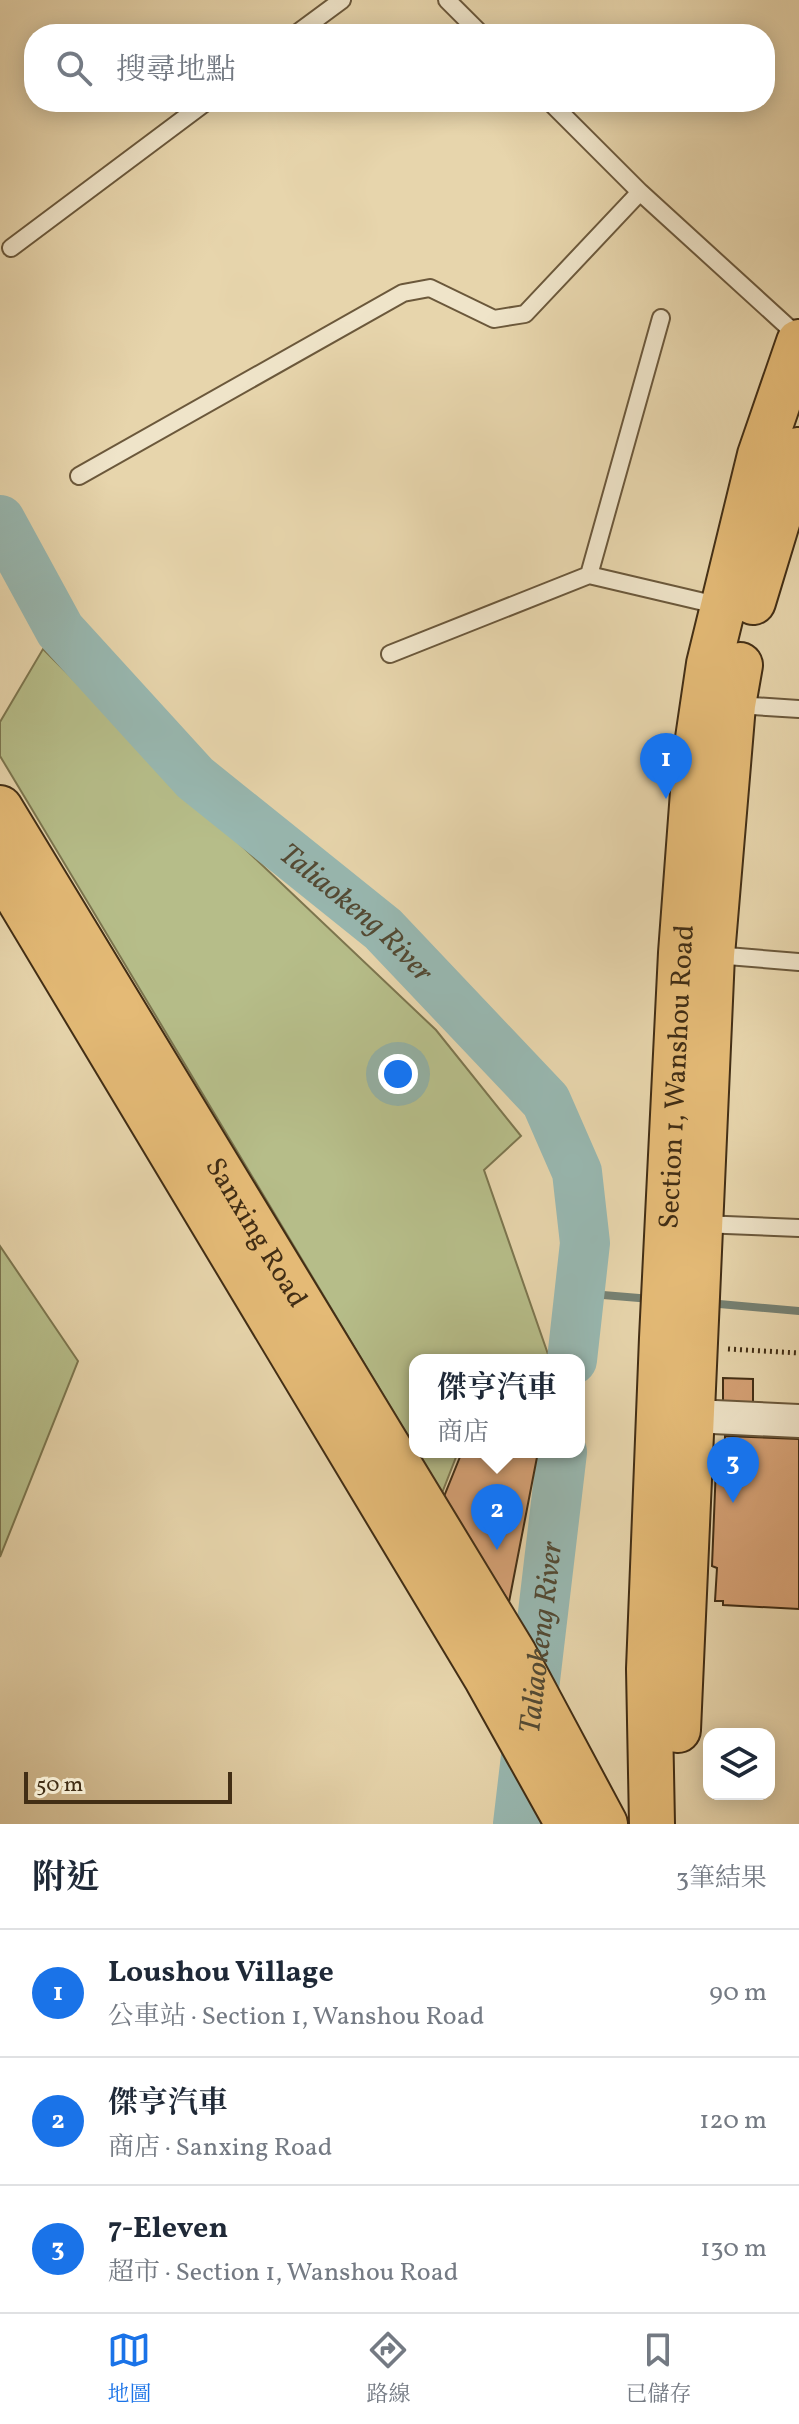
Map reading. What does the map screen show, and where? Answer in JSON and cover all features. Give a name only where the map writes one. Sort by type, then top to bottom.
[{"type":"main road","name":"Section 1, Wanshou Road","points":[[736,612],[760,455],[799,340]]},
{"type":"main road","name":"Section 1, Wanshou Road","points":[[652,1824],[649,1669],[684,1341],[683,1244],[697,954],[696,752],[718,705],[709,664],[736,612],[799,450]]},
{"type":"main road","name":"Sanxing Road","points":[[0,808],[500,1667]]},
{"type":"main road","name":"Sanxing Road","points":[[0,868],[500,1667]]},
{"type":"main road","name":"Section 1, Wanshou Road","points":[[676,1415],[676,1775],[681,1824]]},
{"type":"main road","points":[[500,1667],[589,1817],[628,1813],[637,1809],[649,1777]]},
{"type":"street","points":[[676,1415],[799,1421]]},
{"type":"lane","points":[[310,24],[342,0]]},
{"type":"lane","points":[[447,0],[471,24]]},
{"type":"lane","points":[[11,248],[193,112]]},
{"type":"lane","points":[[560,112],[640,192],[799,340]]},
{"type":"lane","points":[[79,476],[403,293],[430,288],[494,319],[525,314],[640,192]]},
{"type":"lane","points":[[589,575],[661,318]]},
{"type":"lane","points":[[390,654],[589,575],[736,612]]},
{"type":"lane","points":[[718,705],[799,709]]},
{"type":"lane","points":[[697,954],[799,962]]},
{"type":"lane","points":[[683,1244],[799,1228]]},
{"type":"path","points":[[684,1341],[799,1353]]},
{"type":"green space","points":[[43,649],[204,810],[436,1030],[521,1136],[484,1170],[548,1354],[409,1354],[409,1438],[0,756],[0,722]]},
{"type":"green space","points":[[0,1246],[78,1361],[0,1557]]},
{"type":"green space","points":[[421,1458],[456,1458],[442,1493]]},
{"type":"building","points":[[723,1378],[753,1379],[753,1403],[723,1402]]},
{"type":"building","points":[[725,1436],[799,1439],[799,1609],[723,1605],[723,1601],[715,1601],[717,1568],[712,1566],[716,1466],[724,1466]]},
{"type":"building","points":[[460,1458],[537,1458],[509,1602],[443,1499]]},
{"type":"waterway","name":"Taliaokeng River","points":[[0,520],[60,630],[195,778],[383,929],[546,1101],[577,1172],[585,1243],[573,1354]]},
{"type":"waterway","points":[[579,1293],[651,1299]]},
{"type":"waterway","points":[[708,1303],[799,1311]]},
{"type":"waterway","name":"Taliaokeng River","points":[[518,1824],[561,1458]]},
{"type":"place","name":"Loushou Village","points":[[666,799]]},
{"type":"place","name":"7-Eleven","points":[[733,1503]]},
{"type":"place","name":"傑亨汽車","points":[[497,1550]]}]
